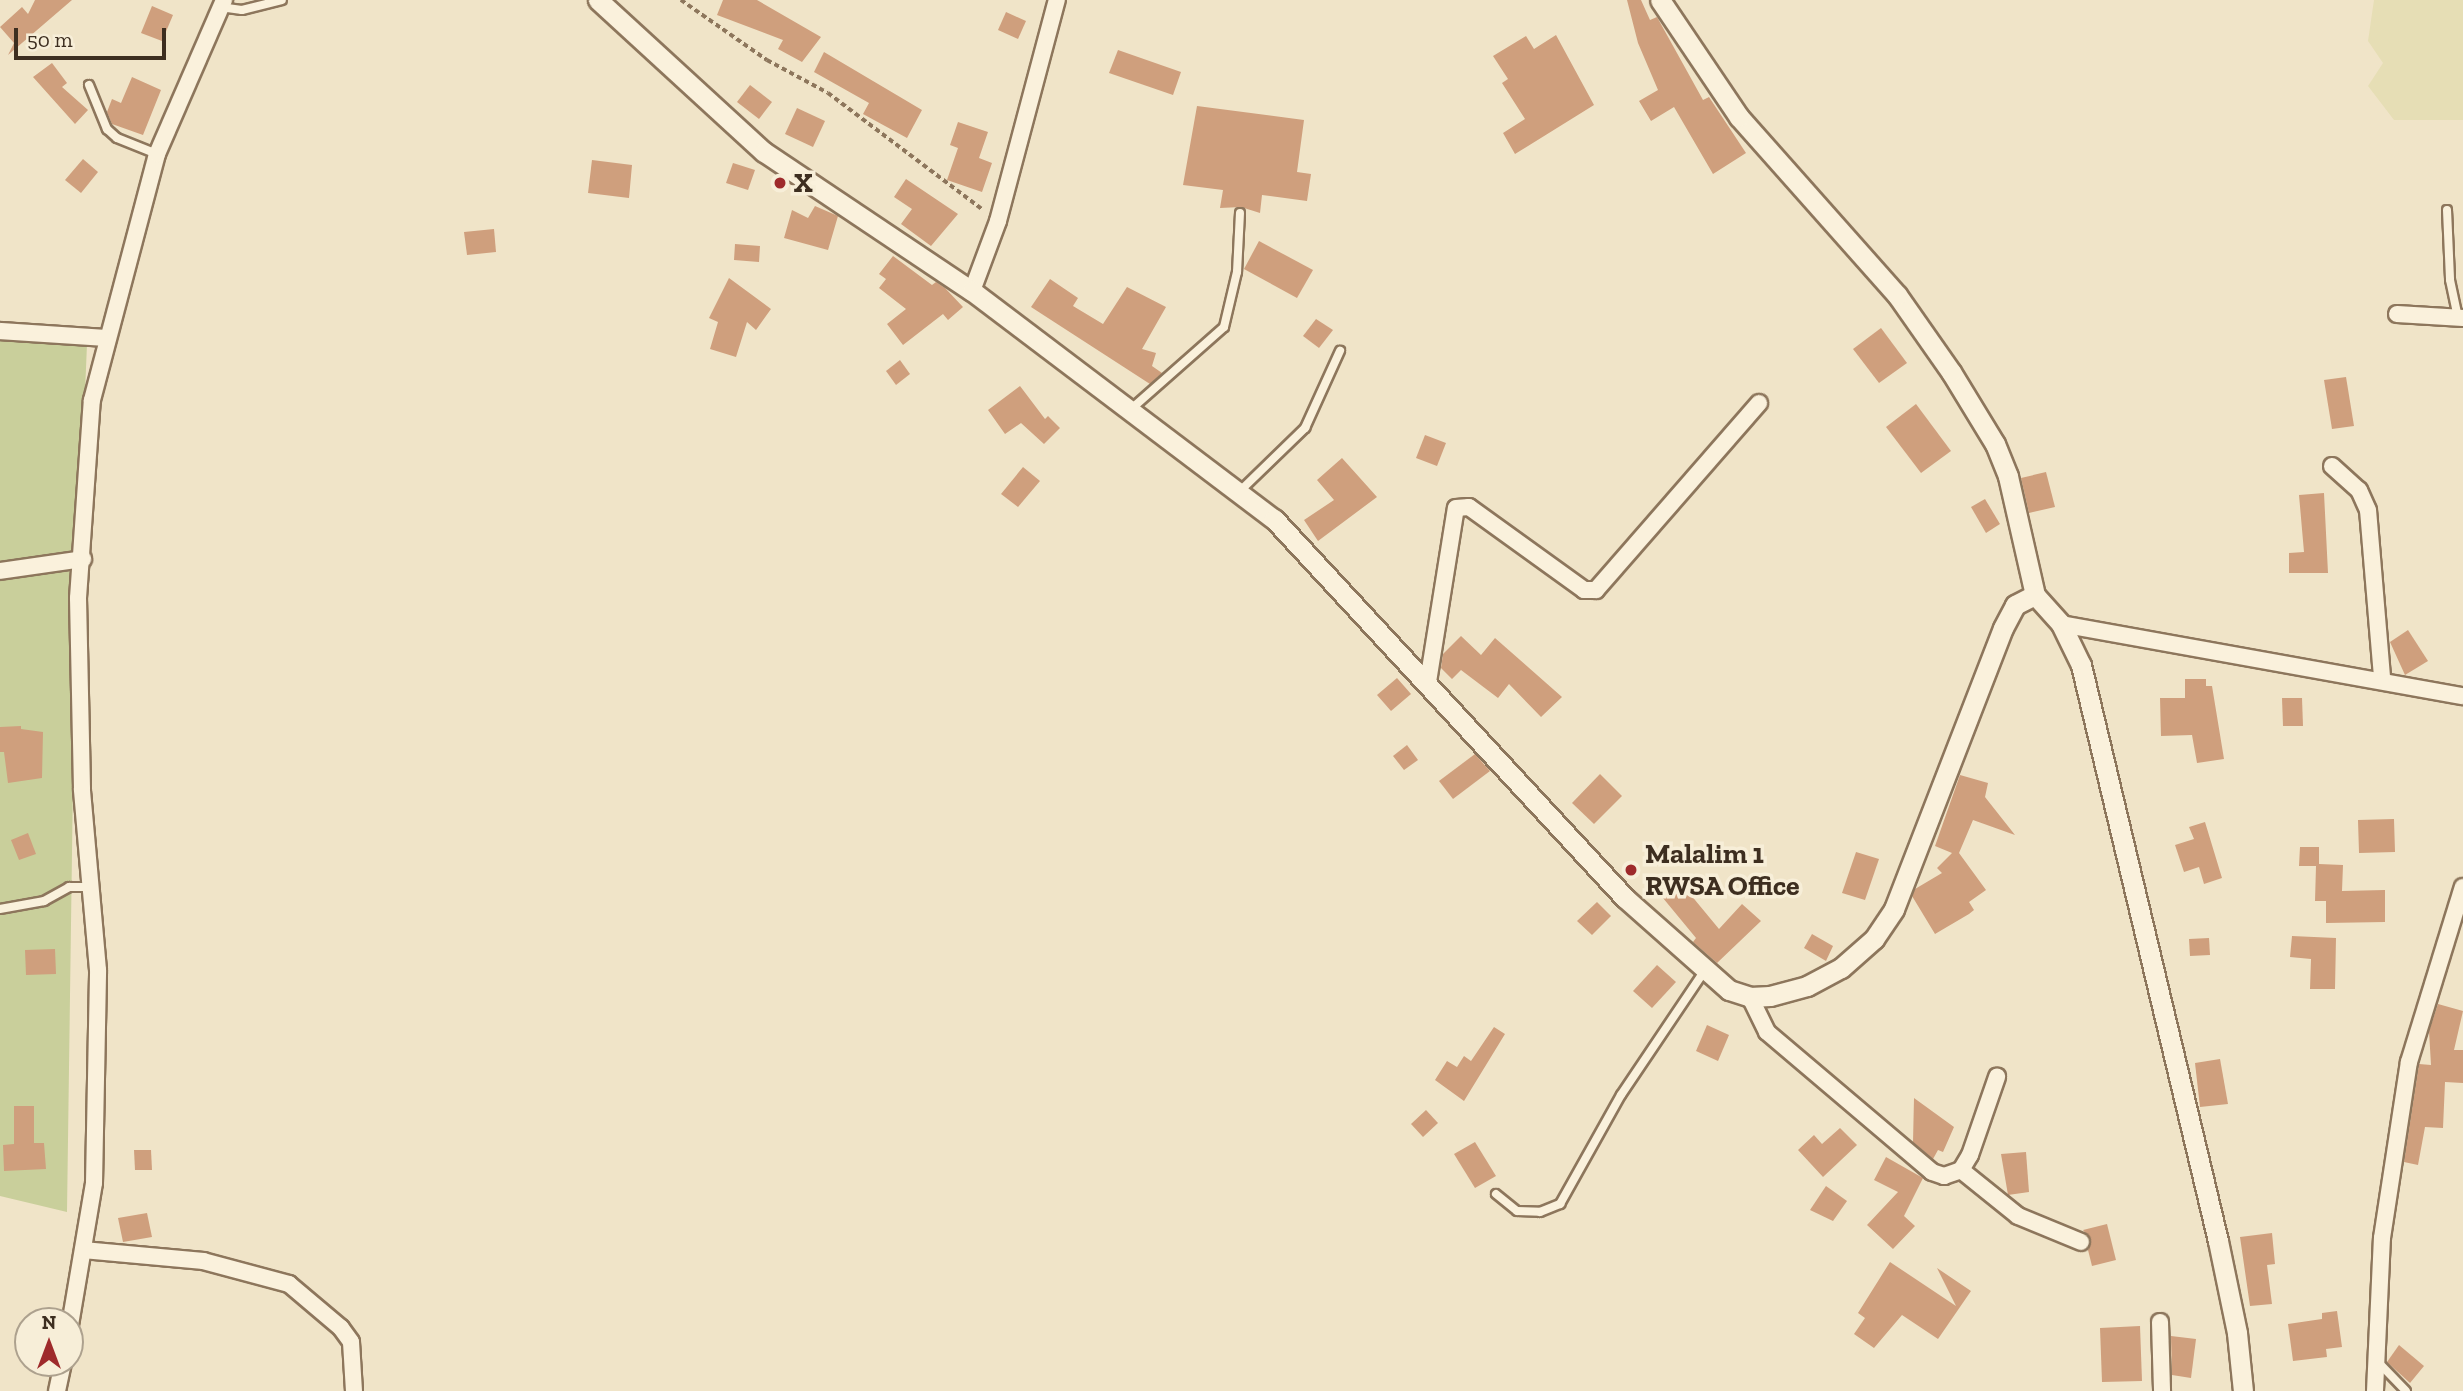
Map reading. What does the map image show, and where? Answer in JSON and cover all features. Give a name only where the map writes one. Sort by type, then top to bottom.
[{"type":"street","points":[[598,0],[764,152],[972,291],[1275,519],[1625,898],[1729,990],[1750,998],[1785,995],[1841,968],[1874,939],[1908,880],[2003,628],[2015,605],[2035,595]]},
{"type":"street","points":[[972,291],[998,221],[1057,0]]},
{"type":"street","points":[[1660,0],[1738,117],[1897,295],[1951,372],[1995,444],[2008,476],[2035,595],[2061,624],[2081,665],[2137,890],[2218,1241],[2243,1391]]},
{"type":"street","points":[[73,1307],[94,1183],[99,970],[88,887],[78,663],[92,400],[106,338],[118,311],[157,154],[216,2]]},
{"type":"street","points":[[2397,314],[2460,318]]},
{"type":"street","points":[[0,331],[106,338]]},
{"type":"street","points":[[1428,682],[1455,508],[1469,507],[1584,590],[1596,590],[1759,403]]},
{"type":"street","points":[[2332,466],[2359,489],[2368,510],[2382,678]]},
{"type":"street","points":[[0,571],[83,559]]},
{"type":"street","points":[[2061,624],[2382,678],[2463,696]]},
{"type":"street","points":[[2375,1391],[2382,1238],[2409,1062],[2463,887]]},
{"type":"street","points":[[1750,998],[1768,1032],[1932,1172],[1954,1176],[1961,1170],[1997,1077]]},
{"type":"street","points":[[1961,1170],[2018,1216],[2081,1242]]},
{"type":"street","points":[[83,1250],[203,1261],[289,1284],[341,1328],[351,1342],[354,1391]]},
{"type":"street","points":[[2160,1322],[2162,1391]]},
{"type":"lane","points":[[216,2],[242,10],[282,0]]},
{"type":"lane","points":[[89,85],[107,129],[117,138],[157,154]]},
{"type":"lane","points":[[2447,210],[2450,280],[2460,318]]},
{"type":"lane","points":[[1130,410],[1224,327],[1237,272],[1240,213]]},
{"type":"lane","points":[[1240,491],[1305,428],[1340,351]]},
{"type":"lane","points":[[0,909],[44,901],[69,887],[88,887]]},
{"type":"lane","points":[[1496,1194],[1517,1211],[1540,1212],[1560,1204],[1621,1095],[1705,970]]},
{"type":"lane","points":[[2378,1362],[2406,1391]]},
{"type":"path","points":[[681,0],[767,60],[828,93],[998,221]]},
{"type":"shaded area","points":[[2374,0],[2463,0],[2463,120],[2394,120],[2368,86],[2383,63],[2368,41]]},
{"type":"green space","points":[[0,321],[87,344],[75,638],[67,1212],[0,1196]]},
{"type":"building","points":[[35,0],[72,0],[8,55],[14,43],[0,27],[22,7],[28,14]]},
{"type":"building","points":[[723,0],[757,0],[821,37],[802,62],[778,49],[783,40],[717,15]]},
{"type":"building","points":[[1627,0],[1641,0],[1650,20],[1657,17],[1703,100],[1709,97],[1746,153],[1713,174],[1674,107],[1651,121],[1639,101],[1658,90],[1638,43]]},
{"type":"building","points":[[152,6],[173,15],[162,41],[141,33]]},
{"type":"building","points":[[1006,12],[1026,21],[1018,39],[998,30]]},
{"type":"building","points":[[1556,35],[1594,105],[1515,154],[1503,133],[1525,119],[1502,83],[1508,79],[1493,56],[1526,36],[1534,49]]},
{"type":"building","points":[[1118,50],[1181,72],[1173,95],[1109,73]]},
{"type":"building","points":[[824,52],[922,110],[907,138],[863,114],[869,103],[814,72]]},
{"type":"building","points":[[52,63],[67,83],[62,87],[88,110],[75,124],[33,77]]},
{"type":"building","points":[[132,77],[161,90],[143,135],[112,124],[107,112],[112,99],[121,103]]},
{"type":"building","points":[[750,85],[772,102],[759,119],[737,102]]},
{"type":"building","points":[[1197,106],[1304,120],[1297,172],[1311,174],[1307,201],[1262,195],[1260,213],[1241,207],[1220,208],[1223,190],[1183,185]]},
{"type":"building","points":[[797,108],[825,121],[813,147],[785,134]]},
{"type":"building","points":[[958,122],[988,132],[979,158],[992,163],[982,192],[947,180],[958,148],[950,145]]},
{"type":"building","points":[[83,159],[98,172],[81,193],[65,180]]},
{"type":"building","points":[[592,160],[632,165],[629,198],[588,193]]},
{"type":"building","points":[[733,163],[755,170],[748,190],[726,183]]},
{"type":"building","points":[[906,179],[958,214],[931,246],[901,224],[912,209],[894,197]]},
{"type":"building","points":[[815,206],[838,216],[828,250],[784,238],[792,210],[808,218]]},
{"type":"building","points":[[494,229],[496,252],[467,255],[464,232]]},
{"type":"building","points":[[1259,241],[1313,270],[1297,298],[1244,269]]},
{"type":"building","points":[[735,244],[760,246],[759,262],[734,260]]},
{"type":"building","points":[[893,256],[932,285],[936,282],[945,288],[963,307],[948,320],[943,314],[903,345],[887,324],[906,309],[879,288],[886,279],[879,274]]},
{"type":"building","points":[[729,278],[771,309],[756,330],[747,322],[736,357],[710,349],[718,322],[709,318]]},
{"type":"building","points":[[1050,279],[1078,298],[1073,306],[1103,324],[1127,287],[1166,307],[1142,349],[1156,353],[1152,366],[1162,373],[1150,384],[1031,307]]},
{"type":"building","points":[[1316,319],[1333,330],[1319,348],[1303,336]]},
{"type":"building","points":[[1881,328],[1907,363],[1879,383],[1853,349]]},
{"type":"building","points":[[900,360],[910,374],[896,385],[886,371]]},
{"type":"building","points":[[2346,377],[2354,426],[2332,429],[2324,380]]},
{"type":"building","points":[[1020,386],[1045,419],[1048,416],[1060,428],[1044,444],[1021,423],[1005,434],[988,410]]},
{"type":"building","points":[[1916,404],[1951,451],[1921,473],[1886,427]]},
{"type":"building","points":[[1425,435],[1446,443],[1437,466],[1416,458]]},
{"type":"building","points":[[1342,458],[1377,497],[1318,541],[1304,520],[1334,500],[1317,480]]},
{"type":"building","points":[[1023,467],[1040,481],[1018,507],[1001,494]]},
{"type":"building","points":[[2046,472],[2055,507],[2029,513],[2021,478]]},
{"type":"building","points":[[2324,493],[2328,573],[2289,573],[2289,553],[2304,552],[2299,495]]},
{"type":"building","points":[[1985,499],[2000,524],[1986,533],[1971,507]]},
{"type":"building","points":[[2408,630],[2428,661],[2405,675],[2390,642]]},
{"type":"building","points":[[1461,636],[1481,655],[1495,638],[1562,697],[1541,717],[1509,684],[1498,698],[1461,670],[1452,679],[1441,668],[1443,654]]},
{"type":"building","points":[[1397,678],[1411,694],[1391,711],[1377,695]]},
{"type":"building","points":[[2185,679],[2206,679],[2206,686],[2212,686],[2224,759],[2197,763],[2192,735],[2161,736],[2160,698],[2185,698]]},
{"type":"building","points":[[2282,698],[2302,698],[2303,726],[2283,726]]},
{"type":"building","points":[[21,726],[21,729],[43,732],[42,778],[8,783],[4,752],[0,752],[0,727]]},
{"type":"building","points":[[1407,745],[1418,760],[1404,770],[1393,756]]},
{"type":"building","points":[[1475,754],[1490,771],[1453,799],[1439,781]]},
{"type":"building","points":[[1600,774],[1622,796],[1594,824],[1572,803]]},
{"type":"building","points":[[1960,775],[1988,783],[1985,797],[2015,835],[1973,820],[1959,853],[1986,890],[1969,902],[1974,910],[1935,934],[1912,896],[1915,889],[1942,873],[1937,868],[1952,853],[1935,846]]},
{"type":"building","points":[[2394,819],[2395,852],[2359,853],[2358,820]]},
{"type":"building","points":[[2205,822],[2222,878],[2204,884],[2199,867],[2184,872],[2175,845],[2194,839],[2189,827]]},
{"type":"building","points":[[28,833],[36,854],[19,860],[11,840]]},
{"type":"building","points":[[2300,847],[2319,847],[2319,864],[2343,865],[2342,891],[2385,890],[2385,922],[2326,923],[2326,901],[2315,901],[2316,866],[2299,866]]},
{"type":"building","points":[[1856,852],[1879,859],[1865,900],[1842,893]]},
{"type":"building","points":[[1676,877],[1719,929],[1742,904],[1761,921],[1717,963],[1693,942],[1696,938],[1658,892]]},
{"type":"building","points":[[1597,902],[1611,916],[1592,935],[1577,921]]},
{"type":"building","points":[[1812,934],[1833,946],[1826,961],[1804,948]]},
{"type":"building","points":[[2292,936],[2336,938],[2335,989],[2310,989],[2311,959],[2290,957]]},
{"type":"building","points":[[2209,938],[2210,955],[2190,956],[2189,939]]},
{"type":"building","points":[[55,949],[56,974],[26,975],[25,950]]},
{"type":"building","points":[[1657,965],[1676,982],[1652,1008],[1633,991]]},
{"type":"building","points":[[2438,1004],[2463,1011],[2454,1050],[2463,1050],[2463,1083],[2445,1082],[2443,1128],[2425,1127],[2418,1165],[2404,1162],[2419,1064],[2431,1065],[2429,1031]]},
{"type":"building","points":[[1707,1025],[1729,1035],[1718,1061],[1696,1051]]},
{"type":"building","points":[[1494,1027],[1505,1034],[1464,1101],[1435,1080],[1447,1061],[1457,1067],[1464,1056],[1471,1061]]},
{"type":"building","points":[[2220,1059],[2228,1104],[2200,1107],[2195,1063]]},
{"type":"building","points":[[1914,1098],[1954,1127],[1943,1152],[1938,1150],[1933,1159],[1913,1142]]},
{"type":"building","points":[[14,1106],[34,1106],[34,1143],[44,1143],[46,1169],[4,1171],[3,1145],[14,1144]]},
{"type":"building","points":[[1426,1110],[1438,1123],[1423,1137],[1411,1124]]},
{"type":"building","points":[[1840,1128],[1857,1145],[1823,1177],[1798,1150],[1814,1135],[1822,1144]]},
{"type":"building","points":[[1475,1142],[1496,1176],[1475,1188],[1454,1154]]},
{"type":"building","points":[[134,1150],[151,1150],[152,1170],[135,1170]]},
{"type":"building","points":[[2026,1152],[2029,1192],[2008,1195],[2001,1154]]},
{"type":"building","points":[[1886,1157],[1923,1178],[1904,1216],[1915,1226],[1893,1249],[1867,1225],[1898,1192],[1874,1180]]},
{"type":"building","points":[[1826,1186],[1847,1201],[1833,1221],[1810,1210]]},
{"type":"building","points":[[147,1213],[152,1237],[123,1242],[118,1218]]},
{"type":"building","points":[[2107,1224],[2116,1260],[2092,1266],[2088,1250],[2091,1240],[2083,1230]]},
{"type":"building","points":[[2272,1233],[2275,1264],[2267,1265],[2272,1304],[2250,1306],[2240,1237]]},
{"type":"building","points":[[1890,1262],[1956,1306],[1937,1268],[1971,1291],[1938,1339],[1902,1315],[1874,1348],[1854,1334],[1865,1318],[1858,1313]]},
{"type":"building","points":[[2337,1311],[2342,1347],[2326,1349],[2327,1357],[2293,1361],[2288,1324],[2322,1319],[2322,1313]]},
{"type":"building","points":[[2140,1326],[2142,1381],[2102,1382],[2100,1328]]},
{"type":"building","points":[[2171,1336],[2196,1339],[2191,1378],[2172,1375]]},
{"type":"building","points":[[2399,1345],[2424,1366],[2410,1383],[2387,1362]]},
{"type":"place","name":"X","points":[[780,183]]},
{"type":"place","name":"Malalim 1 RWSA Office","points":[[1631,870]]}]
